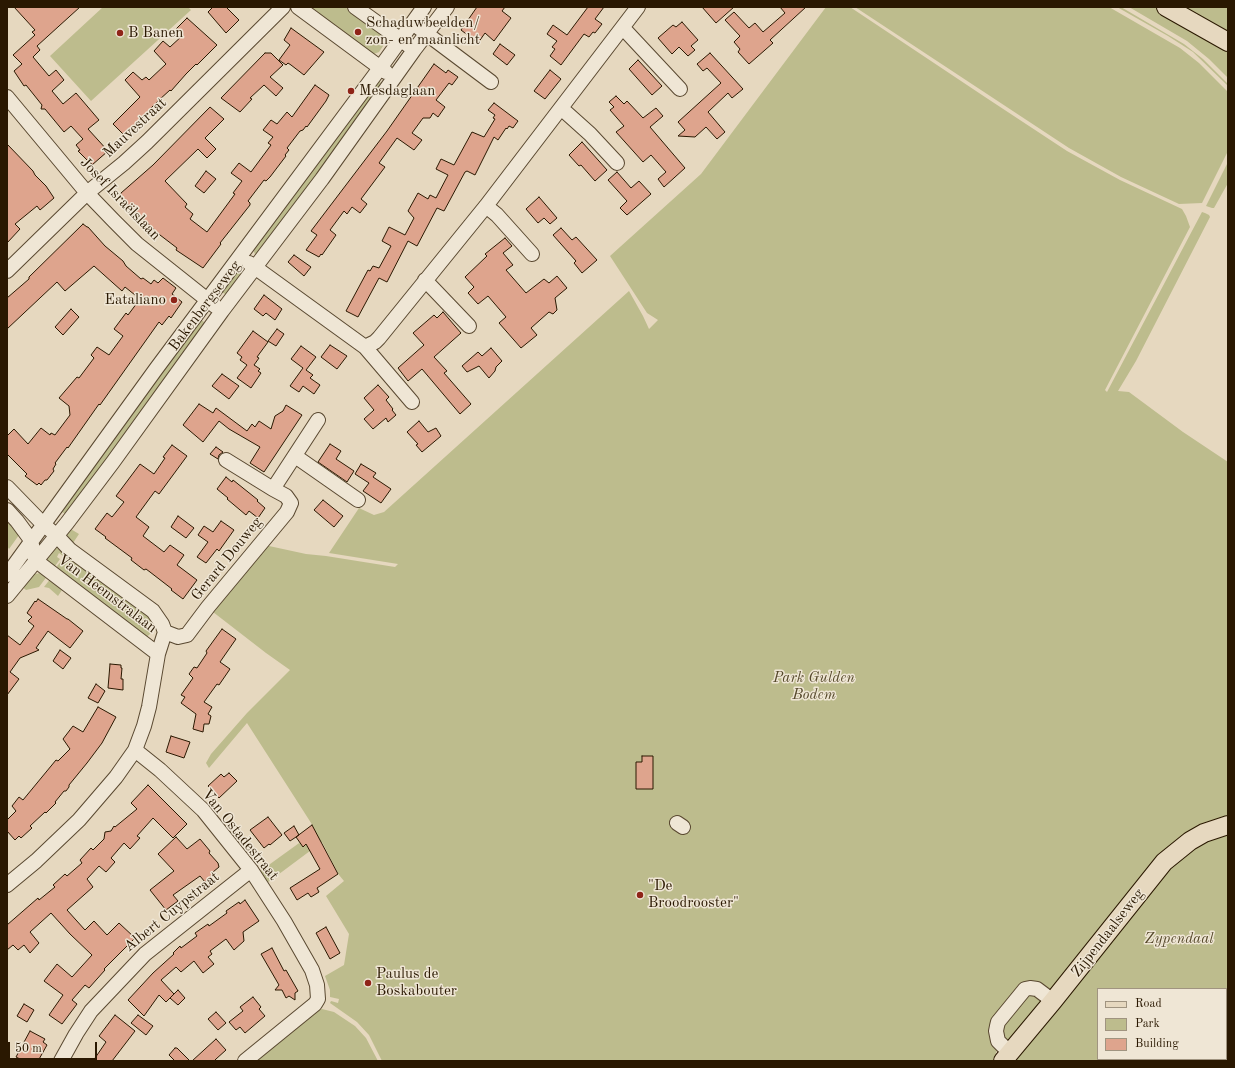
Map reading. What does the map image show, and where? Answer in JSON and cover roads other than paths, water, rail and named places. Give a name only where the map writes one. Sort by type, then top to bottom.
[{"type":"main road","points":[[1166,7],[1228,42]]},
{"type":"main road","name":"Zijpendaalseweg","points":[[1006,1057],[1053,1001],[1164,862],[1190,841],[1204,833],[1228,825]]},
{"type":"street","name":"Mauvestraat","points":[[7,271],[88,193],[147,142],[283,7]]},
{"type":"street","points":[[298,7],[395,78]]},
{"type":"street","points":[[355,7],[414,50]]},
{"type":"street","name":"Bakenbergseweg","points":[[7,575],[31,540],[424,7]]},
{"type":"street","name":"Bakenbergseweg","points":[[7,596],[35,560],[67,523],[113,462],[222,311],[322,179],[414,50],[447,7]]},
{"type":"street","points":[[365,347],[375,342],[379,338],[486,206],[638,7]]},
{"type":"street","points":[[412,22],[491,82]]},
{"type":"street","points":[[623,28],[680,89]]},
{"type":"street","name":"Josef Israëlslaan","points":[[7,97],[88,193],[137,244],[207,301],[222,311]]},
{"type":"street","points":[[562,108],[590,134],[617,163]]},
{"type":"street","points":[[486,206],[497,215],[532,254]]},
{"type":"street","points":[[240,257],[365,347],[412,402]]},
{"type":"street","points":[[425,280],[469,326]]},
{"type":"street","points":[[273,489],[318,420]]},
{"type":"street","points":[[295,456],[358,500]]},
{"type":"street","name":"Gerard Douweg","points":[[165,632],[178,637],[187,635],[208,607],[287,512],[291,503],[286,496],[226,460]]},
{"type":"street","name":"Van Heemstralaan","points":[[7,487],[70,550],[153,611],[162,624],[165,632],[158,654],[149,707],[144,726],[134,750],[116,777],[79,820],[36,861],[7,885]]},
{"type":"street","points":[[7,510],[31,540],[35,560]]},
{"type":"street","name":"Van Heemstralaan","points":[[35,560],[158,654]]},
{"type":"street","name":"Van Ostadestraat","points":[[134,750],[160,770],[203,810],[252,870],[284,921],[312,970],[317,985],[318,999],[311,1008],[245,1061]]},
{"type":"street","name":"Albert Cuypstraat","points":[[61,1061],[91,1011],[145,954],[252,870]]},
{"type":"street","points":[[1006,1057],[998,1041],[996,1031],[998,1022],[1025,989],[1037,989],[1053,1001]]},
{"type":"water","points":[[1151,1060],[1218,1060],[1214,1061],[1150,1061]]},
{"type":"place","name":"Schaduwbeelden/ zon- en maanlicht","points":[[358,32]]},
{"type":"place","name":"B Banen","points":[[120,33]]},
{"type":"place","name":"Mesdaglaan","points":[[351,91]]},
{"type":"place","name":"Eataliano","points":[[174,300]]},
{"type":"place","name":"\"De Broodrooster\"","points":[[640,895]]},
{"type":"place","name":"Paulus de Boskabouter","points":[[368,983]]},
{"type":"park label","name":"Park Gulden Bodem","points":[[814,686]]},
{"type":"park label","name":"Zypendaal","points":[[1179,939]]}]
